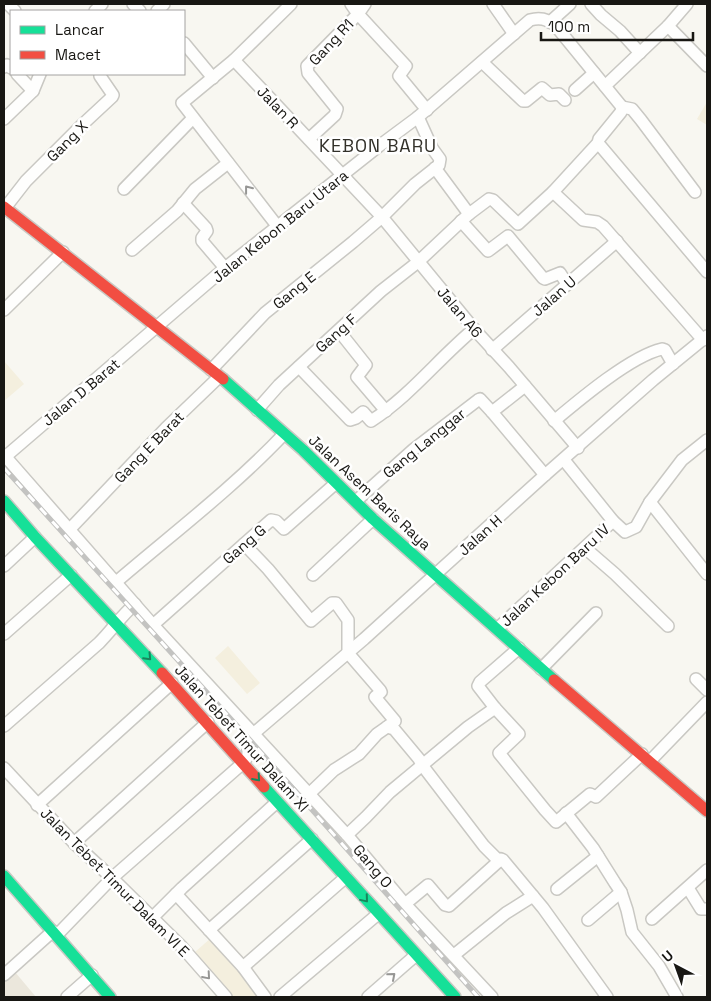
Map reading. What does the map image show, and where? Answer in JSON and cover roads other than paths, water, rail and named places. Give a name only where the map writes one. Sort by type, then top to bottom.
[{"type":"street","points":[[278,227],[183,106],[182,102],[234,60],[291,4]]},
{"type":"street","points":[[351,4],[406,66],[399,76],[423,114],[432,148],[440,160],[435,168],[488,251],[508,236],[543,278],[546,280],[560,273],[567,284]]},
{"type":"street","points":[[358,14],[364,4]]},
{"type":"street","points":[[493,4],[514,34]]},
{"type":"street","points":[[570,4],[550,22],[555,25],[622,108],[632,110],[641,120],[695,192]]},
{"type":"street","points":[[590,4],[620,31],[640,53]]},
{"type":"street","points":[[605,86],[668,26],[683,5]]},
{"type":"street","name":"Gang R1","points":[[309,139],[335,115],[337,109],[308,73],[307,66],[358,14]]},
{"type":"street","name":"Jalan Kebon Baru Utara","points":[[158,328],[225,268],[423,114],[530,20],[540,18],[550,22]]},
{"type":"street","points":[[668,26],[707,66]]},
{"type":"street","points":[[185,44],[213,78]]},
{"type":"street","name":"Jalan R","points":[[234,60],[344,175]]},
{"type":"street","points":[[482,62],[523,101],[526,101],[542,88],[550,95],[559,94],[564,100]]},
{"type":"street","points":[[575,90],[594,73]]},
{"type":"street","points":[[18,75],[33,91]]},
{"type":"street","points":[[4,119],[33,91],[40,75]]},
{"type":"street","name":"Gang X","points":[[4,207],[26,181],[112,97],[113,95],[100,75]]},
{"type":"street","points":[[622,108],[622,112],[598,143],[553,192],[583,220],[600,224],[705,338]]},
{"type":"street","points":[[124,189],[193,118]]},
{"type":"street","points":[[598,143],[707,272]]},
{"type":"street","points":[[132,250],[177,210],[196,189],[228,163]]},
{"type":"street","name":"Gang E","points":[[215,373],[265,313],[382,217],[435,168]]},
{"type":"street","name":"Jalan A6","points":[[344,175],[382,217],[474,329],[578,448]]},
{"type":"street","name":"Gang F","points":[[258,410],[279,385],[381,291],[418,262],[465,217],[489,199],[493,200],[518,224],[553,192]]},
{"type":"street","points":[[183,203],[206,228],[207,232],[202,241],[225,268]]},
{"type":"street","name":"Jalan Asem Baris Raya","points":[[4,207],[215,373],[303,450],[373,519],[541,668],[707,811]]},
{"type":"street","name":"Jalan U","points":[[492,350],[617,242]]},
{"type":"street","points":[[5,306],[63,252]]},
{"type":"street","name":"Jalan D Barat","points":[[5,456],[158,328]]},
{"type":"street","points":[[299,367],[350,420],[356,418],[362,412],[371,421],[386,411],[417,384],[454,346],[474,329]]},
{"type":"street","points":[[339,331],[366,366],[357,377],[386,411]]},
{"type":"street","name":"Jalan H","points":[[253,734],[348,653],[545,475],[705,338]]},
{"type":"street","points":[[554,421],[588,393],[622,369],[651,353],[662,349],[673,364]]},
{"type":"street","name":"Gang E Barat","points":[[69,530],[166,428],[215,373]]},
{"type":"street","points":[[525,386],[492,412],[545,475]]},
{"type":"street","name":"Gang Langgar","points":[[356,501],[414,449],[478,400],[480,399],[492,412]]},
{"type":"street","points":[[115,582],[218,497],[284,434]]},
{"type":"street","points":[[564,460],[613,521],[625,532],[636,527],[650,502],[682,460],[707,440]]},
{"type":"street","name":"Gang O","points":[[5,456],[153,625],[347,835],[405,904],[492,997]]},
{"type":"street","name":"Gang G","points":[[153,625],[271,520],[276,521],[284,529],[336,483]]},
{"type":"street","name":"Jalan Tebet Timur Dalam XI","points":[[4,501],[35,537],[208,722],[277,802],[452,996]]},
{"type":"street","points":[[650,502],[707,574]]},
{"type":"street","points":[[313,575],[373,519]]},
{"type":"street","name":"Jalan Kebon Baru IV","points":[[497,629],[613,521]]},
{"type":"street","points":[[4,566],[35,537]]},
{"type":"street","points":[[244,544],[268,569],[311,622],[333,603],[336,603],[348,620],[348,653],[381,691],[375,697],[395,721],[377,734],[359,754],[334,770],[309,794]]},
{"type":"street","points":[[585,548],[615,574],[668,626]]},
{"type":"street","points":[[4,634],[71,575]]},
{"type":"street","points":[[4,726],[99,643],[114,628],[115,623],[120,617],[135,604]]},
{"type":"street","points":[[541,668],[596,613]]},
{"type":"street","points":[[519,648],[478,685],[481,692],[519,734],[500,753],[556,822],[590,794],[596,797],[646,757],[707,702]]},
{"type":"street","points":[[696,679],[707,690]]},
{"type":"street","points":[[37,805],[172,683]]},
{"type":"street","points":[[347,835],[390,792],[468,727],[495,708]]},
{"type":"street","points":[[74,843],[208,722]]},
{"type":"street","points":[[387,727],[394,729],[419,759],[498,862]]},
{"type":"street","points":[[4,975],[55,933],[112,878],[243,762],[248,756],[248,747],[253,734]]},
{"type":"street","name":"Jalan Tebet Timur Dalam VI E","points":[[4,768],[74,843],[153,917],[226,997]]},
{"type":"street","points":[[153,917],[277,802]]},
{"type":"street","points":[[566,813],[598,856],[621,892],[632,932],[659,966],[677,997]]},
{"type":"street","points":[[210,930],[312,839]]},
{"type":"street","points":[[557,889],[598,856]]},
{"type":"street","points":[[405,904],[428,885],[449,906],[501,859],[504,860],[534,896],[607,997]]},
{"type":"street","points":[[652,919],[707,870]]},
{"type":"street","points":[[4,876],[110,997]]},
{"type":"street","points":[[243,967],[346,877]]},
{"type":"street","points":[[688,888],[701,909],[707,909]]},
{"type":"street","points":[[588,920],[621,892]]},
{"type":"street","points":[[176,894],[243,967],[266,997]]},
{"type":"street","points":[[454,955],[506,913],[534,896]]},
{"type":"street","points":[[280,997],[378,914]]},
{"type":"street","points":[[368,997],[416,955]]},
{"type":"street","points":[[67,997],[92,975]]},
{"type":"railway","points":[[4,468],[250,740],[478,997]]},
{"type":"district","name":"KEBON BARU","points":[[378,145]]}]
